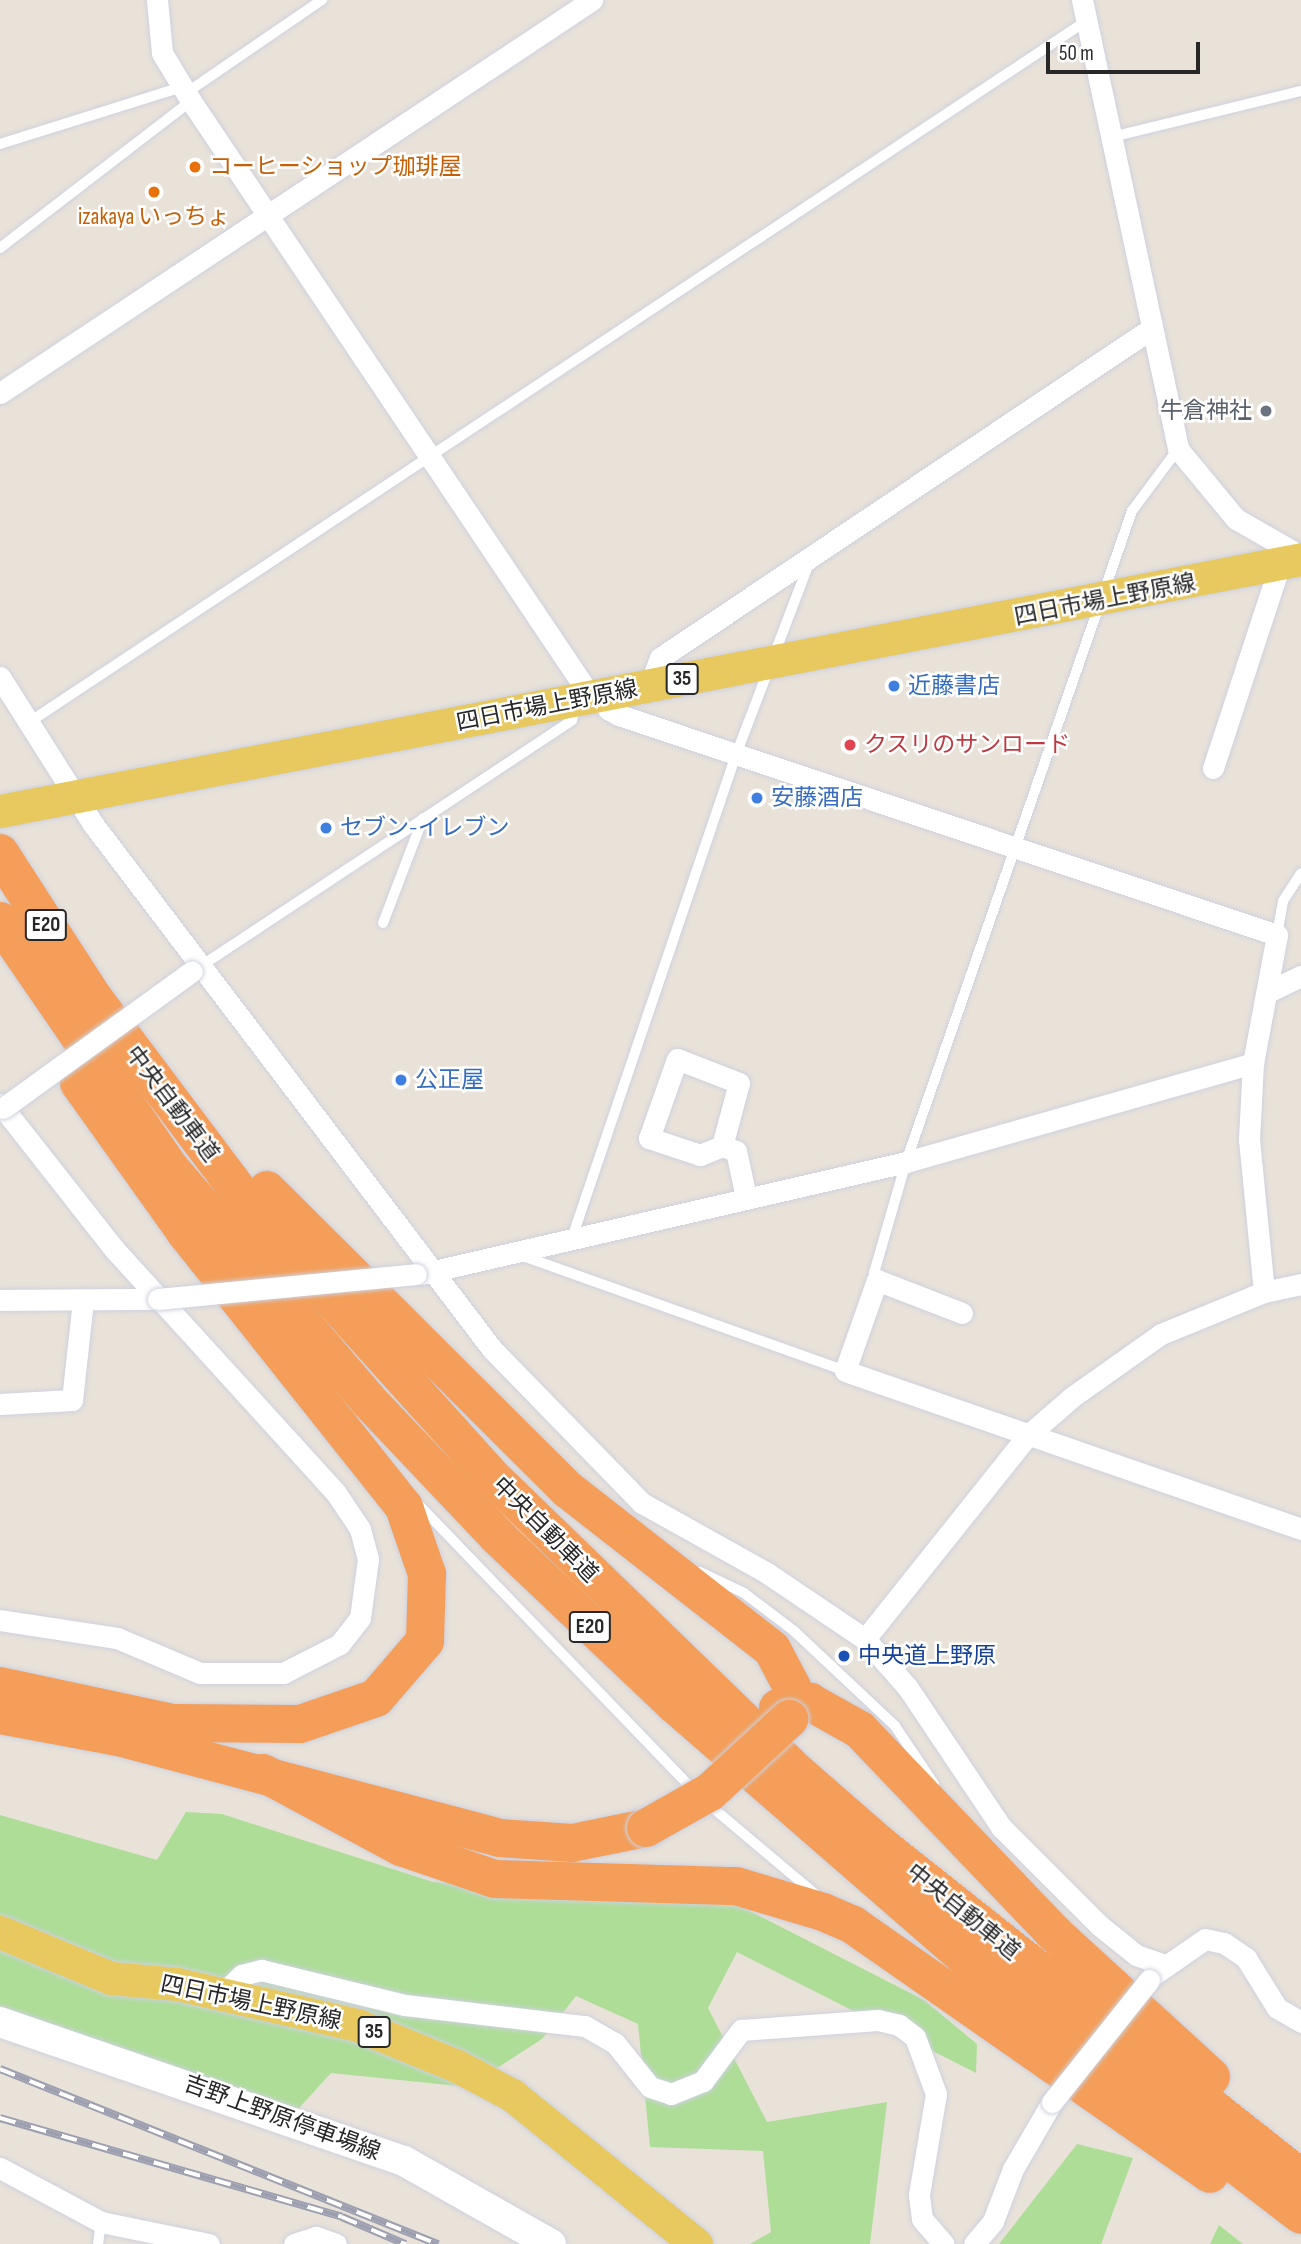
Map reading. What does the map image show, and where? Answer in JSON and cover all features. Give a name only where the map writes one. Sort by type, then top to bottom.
[{"type":"highway","name":"中央自動車道","points":[[0,853],[92,996],[172,1107],[331,1304],[586,1572],[884,1848],[1301,2178]]},
{"type":"highway","name":"中央自動車道","points":[[0,921],[201,1206],[497,1536],[674,1704],[977,1967],[1301,2214]]},
{"type":"highway","points":[[0,953],[112,1134],[345,1426],[404,1507],[419,1541],[429,1599],[425,1641],[396,1681],[354,1710],[261,1728],[174,1723]]},
{"type":"highway","points":[[92,996],[325,1252],[522,1447],[627,1540],[772,1649],[784,1666],[787,1710]]},
{"type":"highway","points":[[0,1686],[174,1723],[487,1817],[555,1825],[643,1819]]},
{"type":"highway","points":[[0,1715],[263,1773],[499,1838],[572,1843],[643,1819],[710,1792],[787,1710],[826,1706],[860,1730],[964,1840],[1149,2023],[1301,2153]]},
{"type":"highway","points":[[263,1773],[380,1837],[483,1876],[529,1883],[736,1886],[853,1925],[1179,2155],[1301,2230]]},
{"type":"main road","name":"四日市場上野原線","points":[[0,811],[650,685],[1100,602],[1294,560]]},
{"type":"main road","name":"四日市場上野原線","points":[[0,1932],[111,1978],[221,1995],[357,2025],[457,2066],[512,2095],[696,2244]]},
{"type":"main road","name":"吉野上野原停車場線","points":[[0,2022],[404,2161],[551,2244]]},
{"type":"street","points":[[158,0],[162,53],[186,94],[591,697],[619,715],[737,752],[1016,850],[1277,935],[1253,1063],[1250,1139],[1264,1292]]},
{"type":"street","points":[[0,394],[592,0]]},
{"type":"street","points":[[1084,10],[1178,449],[1236,519],[1294,560],[1213,768]]},
{"type":"street","points":[[650,685],[660,657],[1152,328]]},
{"type":"street","points":[[0,677],[68,797],[424,1275],[642,1503],[767,1573],[865,1639],[908,1688],[1001,1827],[1099,1925],[1156,1972]]},
{"type":"street","points":[[0,1620],[117,1638],[200,1673],[250,1678],[315,1661],[360,1618],[368,1559],[360,1529],[336,1493],[158,1299],[1,1106],[197,969]]},
{"type":"street","points":[[1268,992],[1301,976]]},
{"type":"street","points":[[722,1146],[739,1083],[677,1059],[649,1138],[700,1156],[722,1146],[736,1151],[746,1197]]},
{"type":"street","points":[[0,1300],[158,1299],[424,1275],[573,1235],[905,1163],[1253,1063]]},
{"type":"street","points":[[962,1313],[877,1280],[845,1371],[1026,1437],[1301,1529]]},
{"type":"street","points":[[865,1639],[1026,1437],[1112,1365],[1161,1334],[1264,1292],[1301,1284]]},
{"type":"street","points":[[0,1404],[72,1400],[83,1300]]},
{"type":"street","points":[[974,2244],[993,2221],[1013,2169],[1052,2102],[1156,1972],[1205,1939],[1224,1943],[1246,1958],[1277,2008],[1301,2022]]},
{"type":"street","points":[[221,1995],[242,1975],[261,1970],[405,2005],[585,2026],[615,2043],[650,2087],[671,2094],[703,2081],[741,2030],[878,2020],[899,2025],[915,2038],[936,2094],[919,2195],[922,2219],[944,2244]]},
{"type":"street","points":[[0,2168],[101,2222],[209,2244]]},
{"type":"street","points":[[294,2244],[316,2237],[337,2244]]},
{"type":"lane","points":[[0,248],[186,94],[321,0]]},
{"type":"lane","points":[[28,723],[432,457],[1084,10]]},
{"type":"lane","points":[[1112,136],[1301,91]]},
{"type":"lane","points":[[0,144],[186,94]]},
{"type":"lane","points":[[877,1280],[874,1273],[905,1163],[1132,511],[1178,449]]},
{"type":"lane","points":[[573,1235],[737,752],[812,556]]},
{"type":"lane","points":[[197,969],[572,720],[591,697]]},
{"type":"lane","points":[[383,923],[424,818]]},
{"type":"lane","points":[[1277,935],[1283,901],[1301,873]]},
{"type":"lane","points":[[514,1253],[845,1371]]},
{"type":"lane","points":[[345,1426],[675,1774],[853,1925]]},
{"type":"lane","points":[[627,1540],[744,1593],[794,1631],[908,1742],[964,1840]]},
{"type":"lane","points":[[98,2244],[101,2222]]},
{"type":"green space","points":[[186,1812],[222,1814],[433,1882],[738,1905],[924,2000],[977,2044],[976,2073],[737,1952],[708,2008],[767,2122],[887,2102],[870,2244],[750,2244],[771,2232],[763,2151],[650,2147],[638,2024],[576,1996],[542,2039],[468,2087],[331,2073],[288,2120],[0,2022],[0,1815],[157,1860]]},
{"type":"green space","points":[[1077,2144],[1133,2158],[1101,2244],[999,2244]]},
{"type":"green space","points":[[1219,2225],[1243,2244],[1210,2244]]},
{"type":"railway","points":[[0,2069],[438,2244]]},
{"type":"railway","points":[[0,2118],[342,2217],[405,2244]]},
{"type":"place","name":"コーヒーショップ珈琲屋","points":[[195,167]]},
{"type":"place","name":"izakaya いっちょ","points":[[154,192]]},
{"type":"place","name":"牛倉神社","points":[[1266,411]]},
{"type":"place","name":"近藤書店","points":[[894,686]]},
{"type":"place","name":"クスリのサンロード","points":[[850,745]]},
{"type":"place","name":"安藤酒店","points":[[757,798]]},
{"type":"place","name":"セブン-イレブン","points":[[326,828]]},
{"type":"place","name":"公正屋","points":[[401,1080]]},
{"type":"place","name":"中央道上野原","points":[[844,1656]]}]
